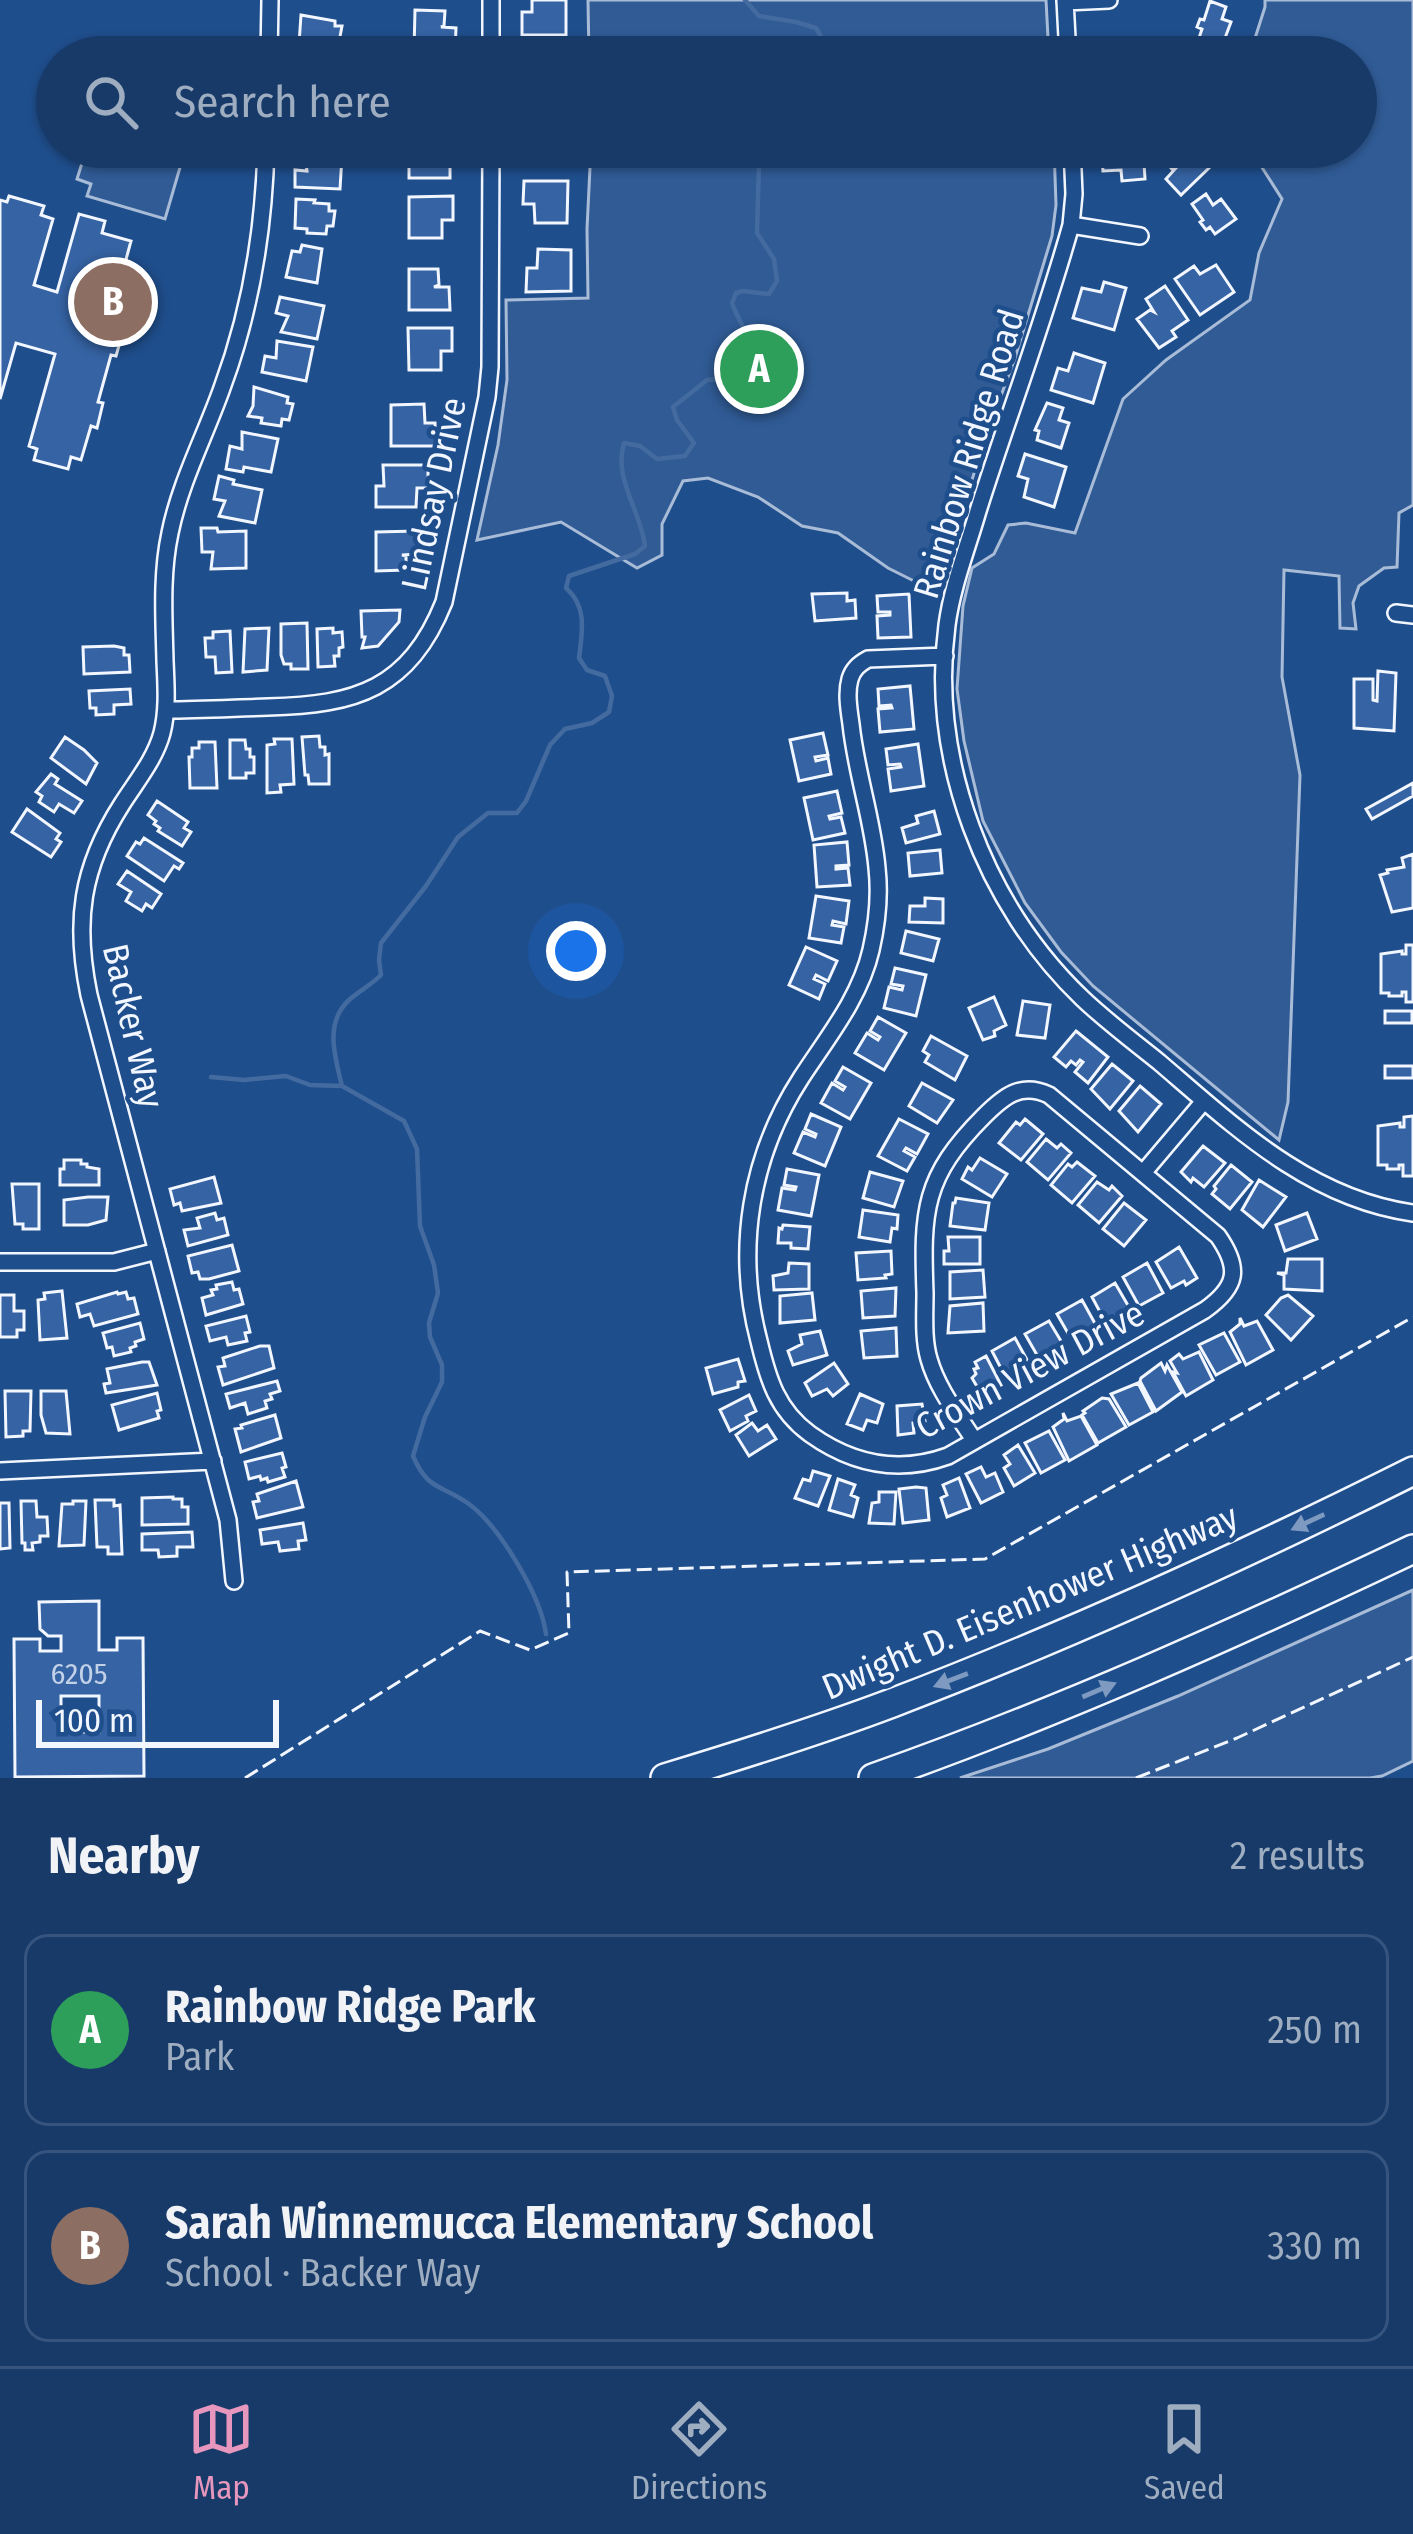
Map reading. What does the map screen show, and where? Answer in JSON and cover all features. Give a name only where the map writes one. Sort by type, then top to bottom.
[{"type":"highway","name":"Dwight D. Eisenhower Highway","points":[[665,1778],[812,1732],[984,1667],[1219,1565],[1413,1471]]},
{"type":"highway","points":[[873,1778],[1245,1629],[1413,1549]]},
{"type":"street","points":[[269,36],[270,0]]},
{"type":"street","points":[[491,0],[491,36]]},
{"type":"street","points":[[1067,36],[1065,1],[1109,0]]},
{"type":"street","name":"Backer Way","points":[[234,1581],[228,1520],[89,995],[81,933],[85,888],[96,850],[155,752],[166,710],[168,543],[180,494],[222,390],[246,313],[260,235],[265,168]]},
{"type":"street","name":"Lindsay Drive","points":[[166,710],[337,702],[381,684],[421,646],[443,602],[485,409],[490,168]]},
{"type":"street","name":"Rainbow Ridge Road","points":[[1073,168],[1071,226],[947,623],[949,736],[974,834],[1027,934],[1081,997],[1276,1158],[1337,1193],[1413,1213]]},
{"type":"street","points":[[1071,226],[1140,236]]},
{"type":"street","name":"Crown View Drive","points":[[945,656],[868,659],[857,665],[850,679],[853,743],[878,869],[878,898],[871,954],[850,1003],[785,1102],[752,1197],[746,1252],[754,1324],[776,1398],[803,1429],[838,1452],[877,1465],[931,1462],[1205,1310],[1227,1292],[1234,1272],[1232,1259],[1218,1236],[1143,1173]]},
{"type":"street","points":[[974,1440],[927,1354],[923,1234],[926,1208],[949,1157],[1001,1099],[1026,1088],[1049,1095],[1143,1173],[1204,1102]]},
{"type":"street","points":[[0,1262],[114,1262],[158,1251]]},
{"type":"street","points":[[0,1471],[212,1461]]},
{"type":"shaded area","points":[[588,0],[1046,0],[1048,36],[589,36]]},
{"type":"shaded area","points":[[1265,0],[1413,0],[1413,505],[1399,513],[1397,567],[1384,568],[1359,586],[1353,603],[1356,629],[1340,628],[1339,576],[1284,570],[1282,677],[1300,775],[1288,1102],[1279,1140],[1093,986],[1025,903],[983,821],[957,689],[963,606],[972,568],[994,554],[1008,525],[1026,523],[1075,533],[1123,399],[1166,360],[1250,300],[1259,253],[1282,199],[1262,168],[1377,168],[1377,36],[1256,36]]},
{"type":"shaded area","points":[[80,168],[180,168],[165,219],[87,196],[91,184],[77,179]]},
{"type":"shaded area","points":[[590,168],[1055,168],[1052,236],[941,577],[918,583],[838,533],[802,526],[758,497],[708,478],[683,481],[662,524],[662,555],[637,568],[561,522],[477,540],[507,380],[506,300],[588,298]]},
{"type":"shaded area","points":[[1413,1590],[1413,1761],[1382,1776],[960,1778],[1048,1749],[1178,1696]]},
{"type":"building","points":[[532,0],[566,0],[566,35],[522,35],[522,12],[532,12]]},
{"type":"building","points":[[1210,1],[1226,7],[1222,19],[1231,22],[1226,36],[1200,36],[1202,29],[1197,27]]},
{"type":"building","points":[[415,10],[445,11],[441,27],[456,28],[456,36],[414,36]]},
{"type":"building","points":[[301,15],[342,26],[340,36],[300,36]]},
{"type":"building","points":[[341,168],[340,189],[295,187],[295,170]]},
{"type":"building","points":[[409,168],[450,168],[450,178],[409,178]]},
{"type":"building","points":[[1144,168],[1145,179],[1122,181],[1121,170],[1103,171]]},
{"type":"building","points":[[1176,168],[1209,168],[1181,195],[1166,179]]},
{"type":"building","points":[[524,181],[568,181],[567,223],[535,223],[534,204],[523,204]]},
{"type":"building","points":[[1206,194],[1213,205],[1221,199],[1236,219],[1215,234],[1210,227],[1206,230],[1192,204]]},
{"type":"building","points":[[9,196],[44,206],[41,215],[53,219],[34,285],[57,292],[79,214],[105,221],[102,233],[131,241],[121,278],[137,283],[130,307],[125,306],[120,324],[125,325],[98,402],[103,403],[97,428],[91,426],[81,460],[71,457],[68,469],[34,460],[37,449],[29,446],[55,354],[16,343],[0,399],[0,200],[7,202]]},
{"type":"building","points":[[453,196],[453,220],[442,220],[442,238],[409,238],[409,197]]},
{"type":"building","points":[[296,199],[329,204],[329,211],[335,211],[333,226],[327,226],[326,234],[295,228]]},
{"type":"building","points":[[302,245],[322,249],[317,283],[286,277],[292,251],[300,252]]},
{"type":"building","points":[[538,249],[571,250],[571,291],[526,292],[527,268],[537,268]]},
{"type":"building","points":[[1216,265],[1234,292],[1200,315],[1175,279],[1194,266],[1200,274]]},
{"type":"building","points":[[409,269],[438,269],[439,285],[434,287],[449,287],[450,310],[409,310]]},
{"type":"building","points":[[1104,282],[1126,288],[1114,330],[1073,318],[1082,288],[1101,292]]},
{"type":"building","points":[[1165,286],[1188,320],[1172,331],[1176,337],[1159,348],[1137,319],[1154,312],[1146,299]]},
{"type":"building","points":[[280,297],[324,306],[317,339],[281,332],[288,316],[276,313]]},
{"type":"building","points":[[408,328],[452,328],[452,351],[441,351],[441,370],[409,370]]},
{"type":"building","points":[[277,341],[313,347],[306,381],[262,372],[265,356],[276,358]]},
{"type":"building","points":[[1074,353],[1105,363],[1093,403],[1051,390],[1058,368],[1068,371]]},
{"type":"building","points":[[254,387],[288,397],[287,403],[293,404],[289,420],[282,419],[281,426],[248,416]]},
{"type":"building","points":[[1047,403],[1063,408],[1059,420],[1069,423],[1061,448],[1037,440],[1039,431],[1035,430]]},
{"type":"building","points":[[424,404],[425,423],[435,423],[436,446],[391,446],[391,405]]},
{"type":"building","points":[[242,432],[278,439],[271,472],[226,469],[230,446],[242,449]]},
{"type":"building","points":[[1025,454],[1066,467],[1054,507],[1024,497],[1028,479],[1018,476]]},
{"type":"building","points":[[383,465],[428,465],[428,488],[417,488],[416,507],[376,507],[376,486],[384,486]]},
{"type":"building","points":[[219,476],[262,490],[255,523],[219,516],[225,501],[214,499]]},
{"type":"building","points":[[201,528],[246,531],[246,568],[211,569],[213,552],[202,552]]},
{"type":"building","points":[[417,531],[418,554],[402,555],[406,556],[406,570],[376,571],[376,532]]},
{"type":"building","points":[[847,593],[847,601],[855,600],[856,618],[815,621],[812,594]]},
{"type":"building","points":[[909,594],[911,637],[878,638],[877,616],[890,612],[878,612],[877,596]]},
{"type":"building","points":[[400,610],[399,622],[378,646],[362,648],[361,611]]},
{"type":"building","points":[[307,623],[308,669],[291,669],[281,655],[281,624]]},
{"type":"building","points":[[269,628],[267,670],[243,672],[245,629]]},
{"type":"building","points":[[333,628],[333,633],[342,632],[343,647],[334,656],[335,666],[318,667],[317,629]]},
{"type":"building","points":[[230,631],[232,672],[216,673],[215,657],[206,657],[205,638],[213,638],[213,632]]},
{"type":"building","points":[[114,646],[129,655],[130,672],[84,674],[83,647]]},
{"type":"building","points":[[1378,671],[1396,673],[1394,731],[1354,728],[1354,679],[1373,679],[1373,700],[1377,701]]},
{"type":"building","points":[[910,686],[914,729],[880,732],[878,709],[892,708],[879,706],[878,689]]},
{"type":"building","points":[[130,689],[131,704],[114,705],[114,714],[96,715],[96,708],[90,708],[89,691]]},
{"type":"building","points":[[823,733],[828,755],[815,757],[816,761],[828,758],[831,774],[799,781],[790,740]]},
{"type":"building","points":[[319,736],[320,747],[329,754],[329,784],[309,784],[302,737]]},
{"type":"building","points":[[65,737],[97,763],[86,784],[51,758]]},
{"type":"building","points":[[274,739],[292,739],[294,784],[267,793],[267,745],[275,744]]},
{"type":"building","points":[[230,740],[245,740],[254,757],[254,773],[246,773],[246,778],[230,778]]},
{"type":"building","points":[[199,742],[215,742],[217,788],[190,788],[189,757]]},
{"type":"building","points":[[918,744],[924,786],[891,791],[888,769],[901,767],[888,765],[886,749]]},
{"type":"building","points":[[51,774],[58,779],[55,784],[82,801],[74,813],[59,804],[54,812],[39,802],[42,796],[36,792]]},
{"type":"building","points":[[1413,783],[1413,796],[1372,819],[1366,809]]},
{"type":"building","points":[[837,791],[842,813],[829,816],[841,817],[845,833],[813,840],[804,798]]},
{"type":"building","points":[[157,801],[188,822],[184,828],[191,832],[182,846],[158,831],[156,821],[148,815]]},
{"type":"building","points":[[27,809],[60,833],[56,839],[61,842],[51,857],[12,832]]},
{"type":"building","points":[[934,811],[940,834],[906,843],[902,828],[918,823],[916,816]]},
{"type":"building","points":[[144,838],[183,863],[179,869],[174,866],[164,881],[127,856]]},
{"type":"building","points":[[847,842],[849,865],[836,869],[848,868],[850,885],[817,887],[814,845]]},
{"type":"building","points":[[940,850],[942,873],[910,876],[908,853]]},
{"type":"building","points":[[1413,854],[1413,908],[1392,912],[1380,875],[1404,867],[1402,858]]},
{"type":"building","points":[[127,871],[161,894],[152,908],[146,904],[142,911],[126,901],[131,892],[118,884]]},
{"type":"building","points":[[816,896],[849,901],[846,924],[833,921],[832,925],[844,927],[841,943],[809,938]]},
{"type":"building","points":[[925,898],[943,899],[943,923],[909,922],[910,906],[925,906]]},
{"type":"building","points":[[906,931],[939,939],[933,961],[901,953]]},
{"type":"building","points":[[1406,945],[1413,945],[1413,1002],[1406,1002],[1406,992],[1402,996],[1381,993],[1381,954],[1406,954]]},
{"type":"building","points":[[806,947],[837,961],[828,981],[816,975],[814,979],[825,984],[819,999],[789,985]]},
{"type":"building","points":[[895,968],[926,975],[916,1016],[884,1008],[889,987],[902,990],[903,986],[891,984]]},
{"type":"building","points":[[994,997],[1006,1025],[983,1040],[969,1008]]},
{"type":"building","points":[[1023,1001],[1050,1005],[1045,1038],[1017,1035]]},
{"type":"building","points":[[1385,1011],[1412,1011],[1412,1023],[1385,1023]]},
{"type":"building","points":[[878,1017],[906,1033],[884,1070],[855,1053],[867,1033],[880,1037],[870,1031]]},
{"type":"building","points":[[1076,1031],[1108,1057],[1088,1083],[1075,1072],[1083,1062],[1071,1061],[1066,1067],[1054,1057]]},
{"type":"building","points":[[931,1036],[967,1056],[955,1080],[925,1062],[929,1055],[923,1051]]},
{"type":"building","points":[[1112,1064],[1133,1081],[1110,1109],[1091,1089]]},
{"type":"building","points":[[1385,1066],[1413,1066],[1413,1078],[1385,1078]]},
{"type":"building","points":[[843,1067],[871,1083],[850,1119],[821,1103],[832,1083],[845,1087],[835,1081]]},
{"type":"building","points":[[922,1083],[953,1100],[937,1123],[909,1106]]},
{"type":"building","points":[[1140,1086],[1161,1104],[1138,1132],[1119,1111]]},
{"type":"building","points":[[811,1114],[841,1127],[825,1166],[794,1153],[803,1132],[815,1137],[805,1129]]},
{"type":"building","points":[[1413,1116],[1413,1176],[1403,1176],[1403,1165],[1387,1169],[1387,1165],[1378,1165],[1378,1126],[1400,1123],[1404,1127],[1404,1117]]},
{"type":"building","points":[[899,1119],[928,1134],[917,1154],[904,1151],[915,1157],[907,1171],[878,1156]]},
{"type":"building","points":[[1025,1119],[1043,1134],[1021,1160],[999,1143],[1016,1122],[1020,1125]]},
{"type":"building","points":[[1046,1139],[1071,1153],[1048,1180],[1027,1162]]},
{"type":"building","points":[[1203,1146],[1225,1163],[1204,1187],[1181,1172]]},
{"type":"building","points":[[980,1158],[1007,1174],[992,1197],[962,1179]]},
{"type":"building","points":[[64,1160],[81,1160],[99,1169],[99,1185],[60,1185]]},
{"type":"building","points":[[1077,1162],[1095,1176],[1072,1203],[1051,1185],[1068,1164],[1072,1167]]},
{"type":"building","points":[[1231,1165],[1252,1182],[1230,1209],[1212,1194]]},
{"type":"building","points":[[787,1169],[819,1175],[811,1216],[778,1210],[782,1188],[796,1187],[784,1185]]},
{"type":"building","points":[[870,1172],[903,1181],[894,1207],[863,1198]]},
{"type":"building","points":[[214,1177],[221,1203],[182,1211],[180,1203],[174,1205],[170,1189]]},
{"type":"building","points":[[1259,1180],[1286,1197],[1263,1227],[1242,1210]]},
{"type":"building","points":[[1097,1182],[1109,1190],[1112,1186],[1122,1196],[1099,1223],[1078,1205]]},
{"type":"building","points":[[12,1184],[39,1184],[39,1229],[15,1224]]},
{"type":"building","points":[[108,1197],[106,1220],[64,1225],[64,1200]]},
{"type":"building","points":[[956,1198],[989,1203],[985,1230],[950,1226]]},
{"type":"building","points":[[1124,1203],[1146,1220],[1124,1246],[1103,1229]]},
{"type":"building","points":[[863,1210],[898,1215],[890,1242],[859,1237]]},
{"type":"building","points":[[215,1213],[217,1220],[224,1218],[228,1235],[188,1246],[184,1230],[200,1228],[197,1218]]},
{"type":"building","points":[[1307,1213],[1317,1239],[1285,1251],[1276,1225]]},
{"type":"building","points":[[783,1225],[810,1227],[808,1249],[778,1243]]},
{"type":"building","points":[[948,1237],[980,1237],[980,1264],[944,1264]]},
{"type":"building","points":[[232,1245],[239,1271],[209,1279],[192,1273],[188,1256]]},
{"type":"building","points":[[1179,1247],[1197,1278],[1171,1288],[1156,1262]]},
{"type":"building","points":[[891,1251],[892,1274],[858,1280],[856,1253]]},
{"type":"building","points":[[1288,1259],[1322,1259],[1322,1291],[1284,1289],[1284,1275],[1277,1273],[1286,1273]]},
{"type":"building","points":[[789,1263],[809,1264],[809,1289],[774,1290],[773,1276],[788,1273]]},
{"type":"building","points":[[1147,1263],[1163,1293],[1139,1306],[1123,1277]]},
{"type":"building","points":[[983,1270],[985,1297],[950,1299],[950,1272]]},
{"type":"building","points":[[232,1282],[243,1304],[206,1315],[202,1298],[213,1295],[216,1285]]},
{"type":"building","points":[[1115,1283],[1133,1314],[1107,1325],[1092,1297]]},
{"type":"building","points":[[896,1288],[895,1316],[863,1318],[861,1291]]},
{"type":"building","points":[[62,1291],[67,1338],[40,1340],[38,1300],[45,1299],[44,1293]]},
{"type":"building","points":[[117,1292],[134,1298],[138,1314],[94,1326],[90,1314],[80,1317],[77,1304]]},
{"type":"building","points":[[812,1293],[815,1320],[780,1323],[780,1296]]},
{"type":"building","points":[[0,1295],[14,1295],[14,1311],[24,1311],[24,1330],[17,1330],[17,1337],[0,1337]]},
{"type":"building","points":[[1288,1295],[1313,1316],[1291,1340],[1266,1315]]},
{"type":"building","points":[[1082,1300],[1098,1329],[1073,1342],[1057,1314]]},
{"type":"building","points":[[983,1303],[984,1331],[948,1333],[950,1306]]},
{"type":"building","points":[[246,1316],[247,1341],[228,1345],[226,1337],[210,1341],[206,1326]]},
{"type":"building","points":[[1240,1318],[1244,1326],[1257,1321],[1273,1350],[1246,1365],[1230,1332]]},
{"type":"building","points":[[1049,1321],[1067,1351],[1041,1362],[1025,1334]]},
{"type":"building","points":[[140,1323],[144,1339],[135,1342],[131,1352],[114,1356],[103,1333]]},
{"type":"building","points":[[896,1328],[897,1356],[864,1358],[861,1331]]},
{"type":"building","points":[[820,1331],[827,1355],[793,1365],[788,1351],[802,1344],[800,1335]]},
{"type":"building","points":[[1224,1333],[1240,1362],[1216,1375],[1199,1345]]},
{"type":"building","points":[[1015,1338],[1031,1367],[1012,1379],[1004,1374],[992,1351]]},
{"type":"building","points":[[269,1346],[274,1368],[223,1385],[218,1367],[225,1366],[223,1358]]},
{"type":"building","points":[[1199,1352],[1213,1380],[1186,1396],[1170,1361],[1179,1354],[1183,1359]]},
{"type":"building","points":[[986,1356],[1001,1385],[982,1395],[972,1378],[978,1368],[975,1362]]},
{"type":"building","points":[[738,1359],[745,1381],[713,1394],[706,1368]]},
{"type":"building","points":[[149,1362],[157,1385],[106,1393],[107,1369]]},
{"type":"building","points":[[834,1363],[848,1384],[833,1396],[827,1389],[812,1396],[805,1383]]},
{"type":"building","points":[[1161,1363],[1165,1371],[1167,1365],[1182,1392],[1156,1411],[1140,1381]]},
{"type":"building","points":[[277,1381],[280,1391],[270,1394],[267,1408],[248,1414],[245,1403],[230,1408],[226,1394]]},
{"type":"building","points":[[1138,1383],[1153,1412],[1129,1425],[1111,1394]]},
{"type":"building","points":[[5,1391],[31,1391],[30,1431],[23,1431],[23,1436],[6,1437]]},
{"type":"building","points":[[41,1391],[66,1391],[70,1434],[46,1433]]},
{"type":"building","points":[[157,1393],[159,1418],[119,1430],[112,1405]]},
{"type":"building","points":[[860,1394],[883,1404],[877,1423],[867,1420],[863,1430],[847,1424]]},
{"type":"building","points":[[749,1395],[756,1411],[730,1431],[720,1410]]},
{"type":"building","points":[[1102,1398],[1109,1399],[1126,1427],[1098,1443],[1082,1415]]},
{"type":"building","points":[[922,1404],[925,1421],[913,1423],[914,1433],[898,1435],[897,1406]]},
{"type":"building","points":[[1063,1413],[1067,1421],[1081,1416],[1097,1445],[1069,1461],[1053,1427],[1064,1419]]},
{"type":"building","points":[[275,1415],[281,1438],[241,1452],[235,1429]]},
{"type":"building","points":[[752,1423],[758,1431],[767,1425],[776,1439],[749,1456],[736,1435]]},
{"type":"building","points":[[1049,1431],[1065,1460],[1041,1473],[1025,1443]]},
{"type":"building","points":[[1018,1445],[1035,1473],[1014,1486],[1004,1468],[1010,1464],[1004,1455]]},
{"type":"building","points":[[282,1453],[285,1477],[268,1482],[260,1476],[249,1479],[245,1462]]},
{"type":"building","points":[[981,1467],[986,1477],[995,1473],[1003,1492],[981,1503],[966,1474]]},
{"type":"building","points":[[813,1471],[830,1476],[818,1506],[795,1498],[803,1479],[810,1481]]},
{"type":"building","points":[[959,1478],[970,1508],[947,1517],[943,1485]]},
{"type":"building","points":[[838,1479],[855,1485],[851,1495],[858,1498],[853,1517],[829,1510]]},
{"type":"building","points":[[296,1481],[303,1507],[257,1518],[253,1502],[259,1501],[257,1494]]},
{"type":"building","points":[[926,1488],[929,1520],[903,1523],[899,1489]]},
{"type":"building","points":[[879,1492],[896,1492],[894,1524],[869,1523]]},
{"type":"building","points":[[173,1497],[188,1507],[188,1524],[142,1525],[142,1498]]},
{"type":"building","points":[[95,1500],[114,1500],[114,1506],[120,1505],[122,1554],[108,1554],[108,1547],[97,1547]]},
{"type":"building","points":[[21,1501],[36,1501],[37,1517],[47,1517],[48,1536],[32,1543],[33,1550],[25,1550],[22,1543]]},
{"type":"building","points":[[86,1501],[84,1545],[59,1546],[62,1504]]},
{"type":"building","points":[[0,1503],[9,1503],[10,1548],[0,1549]]},
{"type":"building","points":[[303,1523],[306,1540],[298,1541],[299,1549],[280,1551],[278,1542],[262,1544],[260,1530]]},
{"type":"building","points":[[192,1532],[193,1547],[177,1547],[177,1556],[159,1557],[158,1550],[142,1550],[142,1534]]},
{"type":"building","points":[[99,1601],[99,1650],[117,1650],[117,1638],[143,1638],[144,1776],[15,1777],[14,1639],[40,1639],[40,1651],[61,1651],[61,1636],[48,1636],[40,1629],[39,1602]],"holes":[[[61,1696],[99,1696],[99,1732],[61,1732]]]},
{"type":"waterway","points":[[745,0],[759,16],[816,28],[821,36]]},
{"type":"waterway","points":[[546,1634],[528,1582],[506,1545],[469,1504],[430,1481],[413,1456],[442,1382],[442,1365],[430,1337],[438,1293],[420,1226],[417,1149],[404,1121],[342,1086],[334,1030],[341,1009],[381,975],[381,943],[458,837],[488,813],[517,813],[550,745],[565,729],[592,723],[609,712],[612,696],[605,676],[587,670],[579,658],[582,621],[578,603],[566,588],[569,576],[635,554],[645,546],[622,469],[624,443],[640,446],[657,459],[685,456],[694,443],[673,407],[707,380],[745,377],[757,368],[732,303],[736,293],[743,291],[769,294],[777,281],[774,259],[757,233],[759,168]]},
{"type":"waterway","points":[[211,1077],[286,1076],[310,1085],[342,1086]]},
{"type":"fence","points":[[245,1778],[480,1631],[530,1650],[569,1633],[567,1572],[985,1559],[1413,1317]]},
{"type":"fence","points":[[1136,1778],[1237,1738],[1413,1657]]},
{"type":"place","name":"Sarah Winnemucca Elementary School","points":[[113,302]]},
{"type":"place","name":"Rainbow Ridge Park","points":[[759,369]]}]
